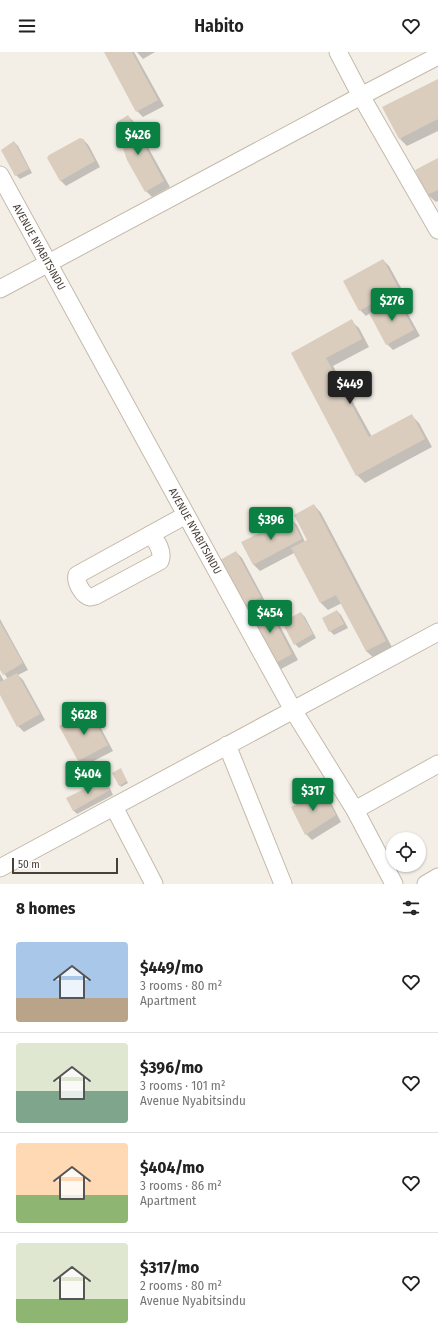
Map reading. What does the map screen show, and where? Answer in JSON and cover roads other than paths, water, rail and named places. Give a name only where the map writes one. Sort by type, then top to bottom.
[{"type":"street","points":[[338,52],[361,96],[438,230]]},
{"type":"street","points":[[0,289],[48,262],[438,56]]},
{"type":"street","name":"AVENUE NYABITSINDU","points":[[0,175],[293,710],[355,810],[394,884]]},
{"type":"street","points":[[151,534],[161,552],[162,557],[160,561],[90,598],[85,596],[77,581],[78,575],[81,572],[113,554],[186,515]]},
{"type":"street","points":[[113,554],[126,579]]},
{"type":"street","points":[[0,868],[438,632]]},
{"type":"street","points":[[227,745],[283,884]]},
{"type":"street","points":[[355,810],[438,764]]},
{"type":"street","points":[[114,807],[154,884]]},
{"type":"street","points":[[426,884],[438,878]]}]
